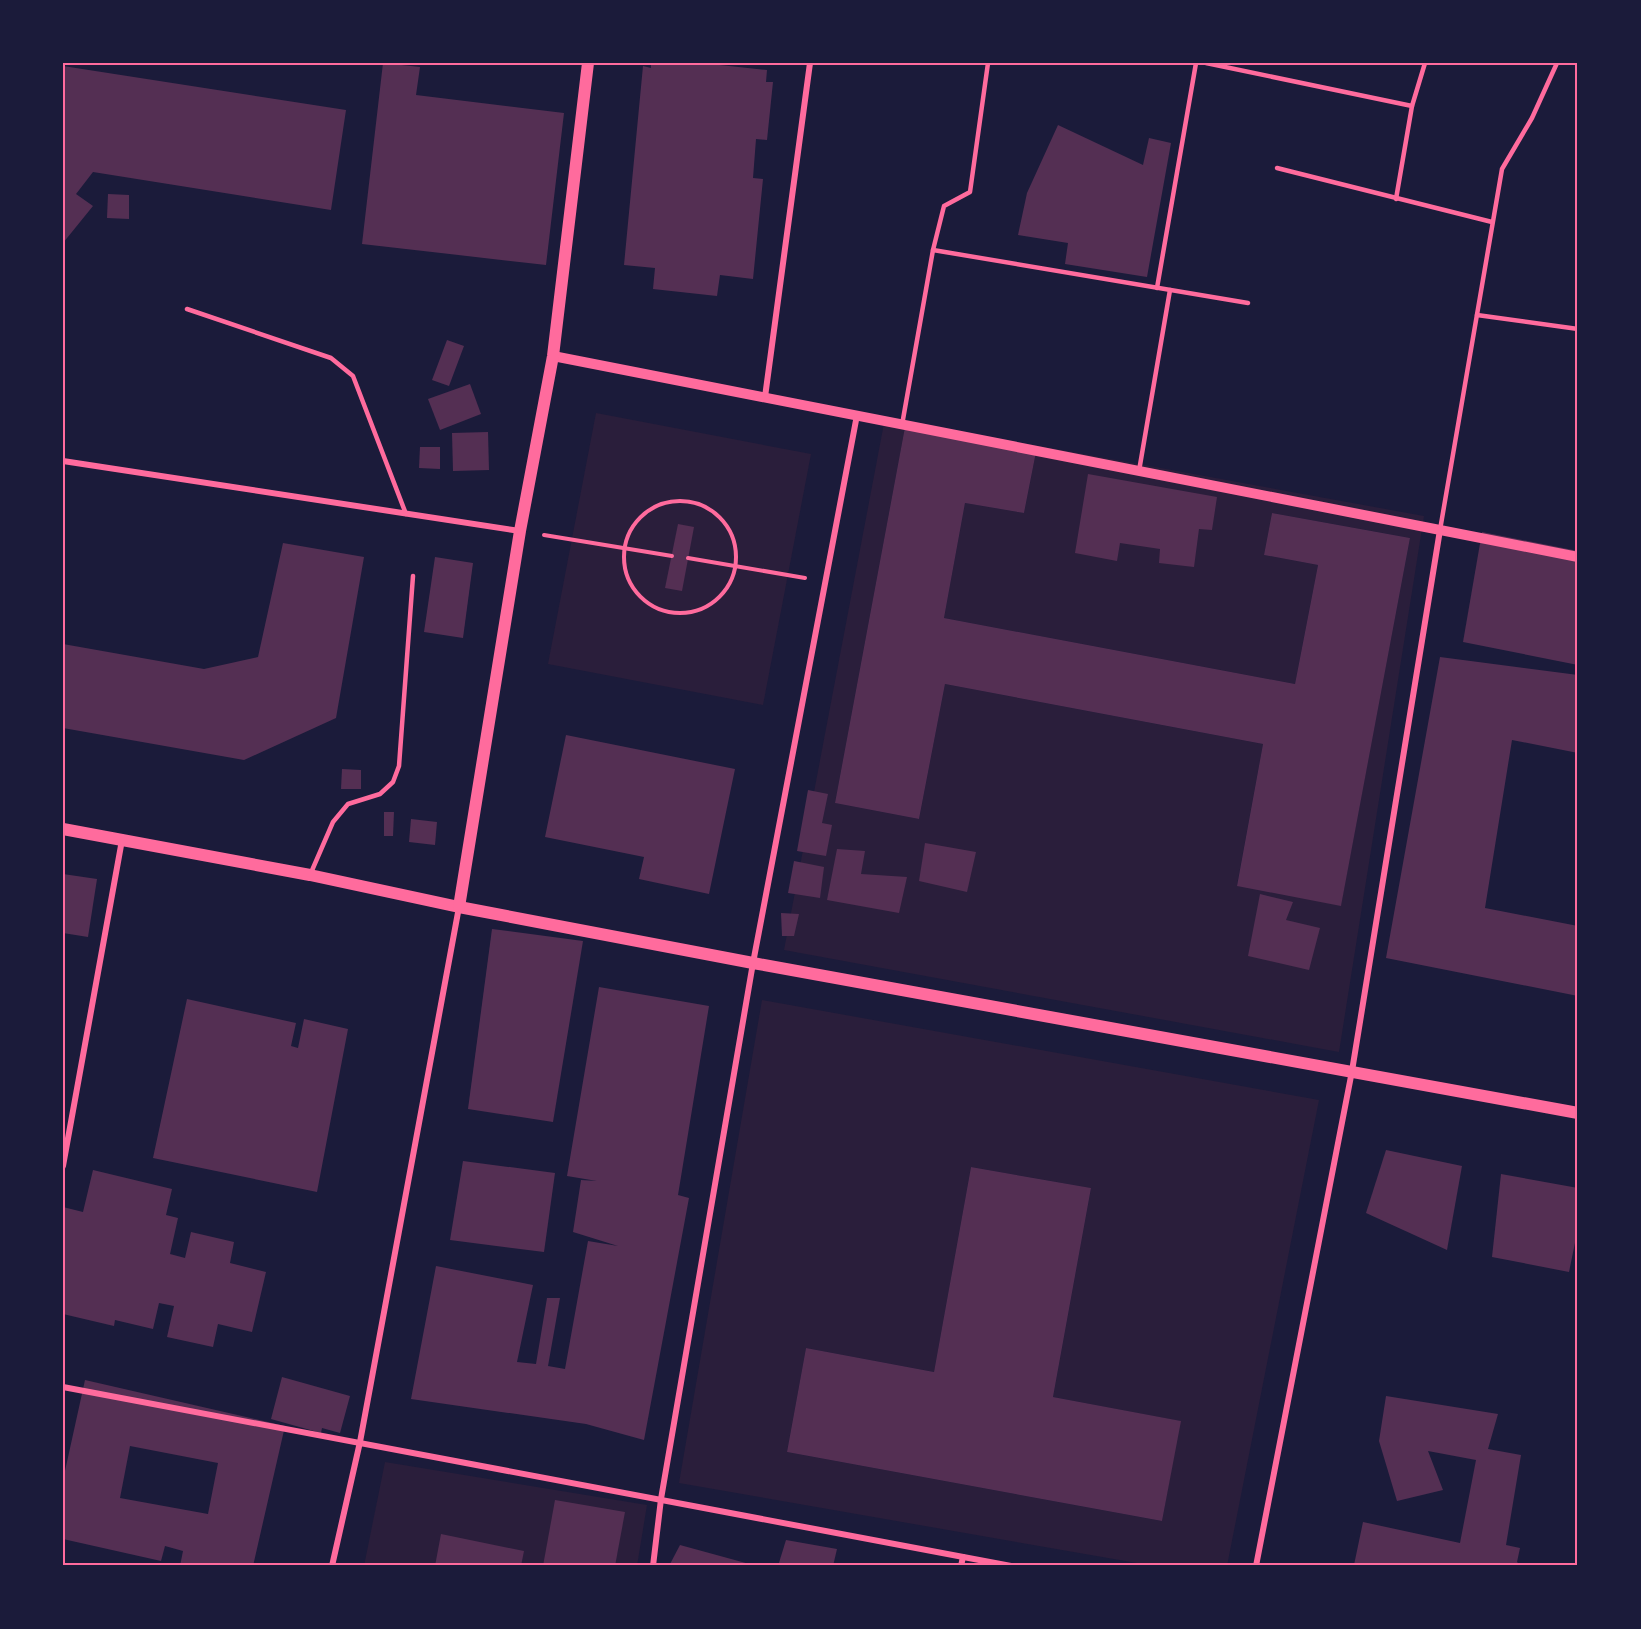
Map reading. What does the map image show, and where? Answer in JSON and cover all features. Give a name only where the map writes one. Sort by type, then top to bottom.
[{"type":"main road","points":[[459,907],[520,531],[553,356],[588,63]]},
{"type":"main road","points":[[63,829],[310,875],[459,907],[753,963],[1578,1113]]},
{"type":"street","points":[[765,397],[810,63]]},
{"type":"street","points":[[553,356],[1578,557]]},
{"type":"street","points":[[652,1566],[661,1499],[753,963],[856,416]]},
{"type":"street","points":[[63,460],[520,531]]},
{"type":"street","points":[[1256,1566],[1352,1071],[1440,530]]},
{"type":"street","points":[[63,1166],[122,840]]},
{"type":"street","points":[[332,1566],[360,1442],[459,907]]},
{"type":"street","points":[[63,1387],[1011,1566]]},
{"type":"street","points":[[961,1566],[963,1557]]},
{"type":"lane","points":[[902,425],[933,250],[944,206],[970,192],[988,63]]},
{"type":"lane","points":[[1157,288],[1196,63]]},
{"type":"lane","points":[[1206,63],[1412,106]]},
{"type":"lane","points":[[1396,199],[1412,106],[1425,63]]},
{"type":"lane","points":[[1440,530],[1502,169],[1532,118],[1557,63]]},
{"type":"lane","points":[[1277,168],[1492,222]]},
{"type":"lane","points":[[933,250],[1248,303]]},
{"type":"lane","points":[[1139,471],[1170,290]]},
{"type":"lane","points":[[187,309],[331,358],[353,375],[406,514]]},
{"type":"lane","points":[[1476,315],[1578,328]]},
{"type":"lane","points":[[310,875],[333,822],[348,804],[380,794],[393,782],[399,766],[413,576]]},
{"type":"path","points":[[673,502],[691,502],[710,509],[724,522],[733,539],[735,566],[733,577],[723,594],[708,606],[690,612],[670,612],[654,606],[640,596],[630,581],[624,564],[625,548],[631,530],[642,516],[656,506],[673,502]]},
{"type":"path","points":[[520,531],[672,556]]},
{"type":"path","points":[[688,558],[826,582]]},
{"type":"shaded area","points":[[596,413],[811,454],[763,705],[548,664]]},
{"type":"shaded area","points":[[885,418],[1424,516],[1339,1052],[784,950]],"holes":[[[905,427],[1036,452],[1024,513],[965,503],[944,618],[1295,684],[1318,565],[1264,555],[1272,513],[1410,538],[1341,905],[1237,885],[1263,744],[945,684],[919,819],[835,803]]]},
{"type":"shaded area","points":[[762,1000],[1319,1100],[1227,1566],[1154,1566],[679,1483]],"holes":[[[971,1167],[1091,1188],[1053,1397],[1180,1421],[1162,1521],[787,1452],[806,1348],[934,1372]]]},
{"type":"shaded area","points":[[385,1462],[647,1505],[637,1566],[364,1566]]},
{"type":"building","points":[[383,63],[420,67],[416,95],[564,113],[546,265],[362,244]]},
{"type":"building","points":[[651,63],[701,63],[767,70],[766,82],[773,82],[767,140],[756,139],[753,178],[763,179],[753,279],[720,275],[717,296],[653,289],[655,268],[624,265],[643,66],[651,68]]},
{"type":"building","points":[[63,66],[346,110],[331,210],[93,172],[76,194],[93,206],[63,243]]},
{"type":"building","points":[[1058,125],[1143,165],[1149,138],[1171,143],[1147,277],[1065,264],[1068,243],[1018,235],[1027,193]]},
{"type":"building","points":[[108,194],[129,195],[129,219],[107,218]]},
{"type":"building","points":[[447,340],[464,346],[449,386],[432,380]]},
{"type":"building","points":[[470,384],[481,414],[440,430],[428,399]]},
{"type":"building","points":[[905,427],[1036,452],[1024,513],[965,503],[944,618],[1295,684],[1318,565],[1264,555],[1272,513],[1410,538],[1341,906],[1237,886],[1263,744],[945,684],[919,819],[835,803]]},
{"type":"building","points":[[488,432],[489,470],[453,471],[452,433]]},
{"type":"building","points":[[420,447],[440,447],[440,469],[419,468]]},
{"type":"building","points":[[1088,474],[1217,497],[1212,530],[1199,529],[1194,567],[1159,563],[1160,549],[1120,543],[1117,561],[1075,553]]},
{"type":"building","points":[[678,524],[694,527],[682,591],[665,588]]},
{"type":"building","points":[[1482,532],[1578,551],[1578,665],[1463,642]]},
{"type":"building","points":[[283,543],[364,557],[336,718],[244,760],[63,728],[63,644],[204,669],[258,657]]},
{"type":"building","points":[[435,557],[473,563],[463,638],[424,632]]},
{"type":"building","points":[[1440,657],[1578,675],[1578,753],[1512,740],[1485,908],[1578,926],[1578,996],[1386,958]]},
{"type":"building","points":[[566,735],[735,769],[709,894],[639,879],[644,857],[545,837]]},
{"type":"building","points":[[342,769],[361,770],[361,789],[341,789]]},
{"type":"building","points":[[808,790],[828,794],[822,823],[832,825],[826,856],[797,851]]},
{"type":"building","points":[[384,812],[394,812],[393,836],[384,836]]},
{"type":"building","points":[[411,819],[437,822],[435,845],[409,842]]},
{"type":"building","points":[[925,843],[976,852],[967,892],[919,881]]},
{"type":"building","points":[[837,849],[865,851],[861,874],[907,877],[899,913],[827,900]]},
{"type":"building","points":[[794,861],[824,867],[820,898],[788,893]]},
{"type":"building","points":[[63,874],[97,879],[88,937],[63,933]]},
{"type":"building","points":[[1260,894],[1293,902],[1286,920],[1320,928],[1309,970],[1248,956]]},
{"type":"building","points":[[781,913],[799,914],[794,936],[782,936]]},
{"type":"building","points":[[492,929],[583,941],[553,1122],[468,1109]]},
{"type":"building","points":[[599,987],[709,1006],[678,1195],[689,1198],[644,1440],[586,1424],[411,1399],[436,1266],[533,1285],[517,1362],[536,1364],[547,1298],[560,1298],[548,1366],[565,1369],[588,1241],[618,1246],[573,1232],[581,1180],[597,1181],[567,1176]]},
{"type":"building","points":[[187,999],[296,1023],[291,1046],[298,1048],[304,1019],[348,1029],[317,1192],[153,1158]]},
{"type":"building","points":[[1386,1150],[1462,1166],[1447,1250],[1366,1213]]},
{"type":"building","points":[[463,1161],[555,1173],[544,1252],[450,1240]]},
{"type":"building","points":[[971,1167],[1091,1188],[1053,1397],[1181,1421],[1162,1521],[787,1452],[806,1348],[934,1372]]},
{"type":"building","points":[[93,1170],[172,1189],[166,1215],[178,1218],[170,1254],[185,1258],[191,1232],[234,1242],[230,1263],[266,1272],[252,1332],[218,1324],[213,1347],[167,1337],[174,1306],[159,1303],[153,1329],[115,1320],[114,1326],[63,1314],[63,1207],[83,1212]]},
{"type":"building","points":[[1501,1174],[1578,1188],[1578,1228],[1569,1272],[1492,1257]]},
{"type":"building","points":[[282,1377],[350,1396],[340,1433],[322,1428],[321,1433],[271,1419]]},
{"type":"building","points":[[85,1380],[285,1426],[253,1566],[180,1566],[183,1551],[165,1546],[161,1561],[63,1539],[63,1480]],"holes":[[[130,1446],[218,1463],[208,1514],[120,1498]]]},
{"type":"building","points":[[1386,1396],[1498,1414],[1488,1449],[1521,1455],[1506,1545],[1520,1548],[1517,1562],[1521,1566],[1354,1565],[1363,1522],[1460,1543],[1476,1460],[1428,1451],[1443,1490],[1397,1501],[1379,1441]]},
{"type":"building","points":[[555,1500],[625,1512],[615,1566],[543,1566]]},
{"type":"building","points":[[441,1534],[524,1551],[521,1566],[435,1566]]},
{"type":"building","points":[[786,1540],[837,1549],[833,1566],[778,1566]]},
{"type":"building","points":[[680,1545],[753,1565],[753,1566],[669,1566]]}]
